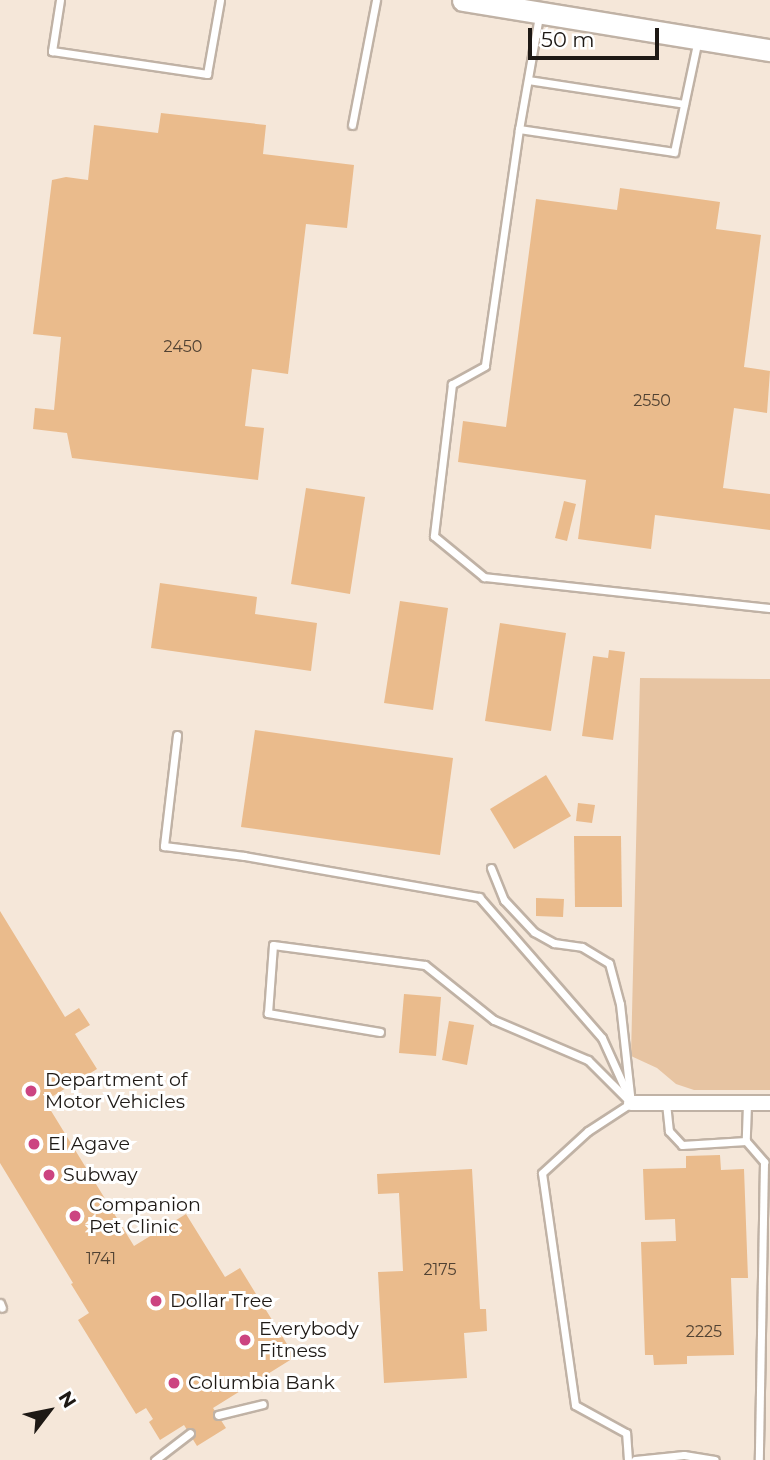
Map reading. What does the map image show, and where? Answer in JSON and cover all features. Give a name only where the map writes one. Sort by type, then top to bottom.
[{"type":"street","points":[[463,0],[545,11],[770,50]]},
{"type":"street","points":[[631,1103],[770,1103]]},
{"type":"lane","points":[[60,0],[52,51],[207,74],[220,0]]},
{"type":"lane","points":[[352,125],[376,0]]},
{"type":"lane","points":[[545,11],[519,129],[485,366],[452,384],[434,536],[484,577],[770,608]]},
{"type":"lane","points":[[519,129],[674,152],[698,38]]},
{"type":"lane","points":[[528,80],[684,104]]},
{"type":"lane","points":[[177,735],[164,846],[244,856],[479,897],[602,1038],[631,1103]]},
{"type":"lane","points":[[491,868],[503,900],[534,932],[554,943],[582,947],[608,963],[620,1004],[631,1103]]},
{"type":"lane","points":[[380,1032],[268,1013],[273,945],[425,965],[494,1020],[588,1060],[631,1103]]},
{"type":"lane","points":[[628,1460],[626,1433],[575,1405],[542,1173],[588,1131],[631,1103]]},
{"type":"lane","points":[[666,1103],[669,1131],[682,1145],[746,1141]]},
{"type":"lane","points":[[747,1103],[746,1141],[764,1162],[759,1460]]},
{"type":"lane","points":[[218,1415],[263,1405]]},
{"type":"lane","points":[[155,1460],[190,1433]]},
{"type":"lane","points":[[635,1460],[684,1455],[715,1460]]},
{"type":"shaded area","points":[[640,678],[770,679],[770,1090],[694,1090],[676,1084],[657,1068],[631,1056]]},
{"type":"building","points":[[161,113],[266,125],[263,154],[354,165],[347,228],[306,224],[288,374],[252,369],[245,426],[264,428],[258,480],[72,458],[67,433],[33,429],[35,408],[54,410],[61,337],[33,334],[52,180],[66,177],[88,180],[94,125],[158,133]]},
{"type":"building","points":[[620,188],[720,202],[716,229],[761,235],[744,367],[770,371],[767,413],[734,408],[723,488],[770,494],[770,530],[655,515],[651,549],[578,539],[586,480],[458,462],[463,421],[506,427],[536,199],[617,210]]},
{"type":"building","points":[[306,488],[365,497],[350,594],[291,584]]},
{"type":"building","points":[[564,501],[576,504],[567,541],[555,538]]},
{"type":"building","points":[[160,583],[257,597],[255,614],[317,623],[311,671],[151,648]]},
{"type":"building","points":[[400,601],[448,608],[433,710],[384,703]]},
{"type":"building","points":[[500,623],[566,633],[551,731],[485,721]]},
{"type":"building","points":[[609,650],[625,652],[613,740],[582,736],[593,656],[608,658]]},
{"type":"building","points":[[255,730],[453,758],[440,855],[241,827]]},
{"type":"building","points":[[546,775],[571,816],[514,849],[490,809]]},
{"type":"building","points":[[578,803],[595,805],[592,823],[576,821]]},
{"type":"building","points":[[574,836],[621,836],[622,907],[575,907]]},
{"type":"building","points":[[536,898],[564,899],[563,917],[536,916]]},
{"type":"building","points":[[0,911],[65,1017],[79,1008],[90,1025],[75,1034],[97,1069],[45,1101],[134,1246],[186,1214],[225,1277],[240,1268],[295,1357],[213,1408],[226,1428],[197,1446],[184,1425],[160,1440],[149,1422],[153,1419],[146,1408],[136,1414],[78,1320],[89,1313],[71,1284],[73,1283],[0,1163]]},
{"type":"building","points":[[404,994],[441,997],[436,1056],[399,1053]]},
{"type":"building","points":[[449,1021],[474,1025],[467,1065],[442,1060]]},
{"type":"building","points":[[720,1155],[721,1170],[744,1169],[748,1278],[731,1278],[734,1355],[687,1356],[687,1364],[654,1365],[653,1355],[645,1355],[641,1242],[676,1241],[675,1219],[645,1220],[643,1169],[686,1168],[686,1156]]},
{"type":"building","points":[[472,1169],[480,1309],[486,1309],[487,1331],[464,1333],[467,1378],[384,1383],[378,1272],[403,1271],[399,1193],[378,1194],[377,1174]]},
{"type":"place","name":"Department of Motor Vehicles","points":[[31,1091]]},
{"type":"place","name":"El Agave","points":[[34,1144]]},
{"type":"place","name":"Subway","points":[[49,1175]]},
{"type":"place","name":"Companion Pet Clinic","points":[[75,1216]]},
{"type":"place","name":"Dollar Tree","points":[[156,1301]]},
{"type":"place","name":"Everybody Fitness","points":[[245,1340]]},
{"type":"place","name":"Columbia Bank","points":[[174,1383]]}]
